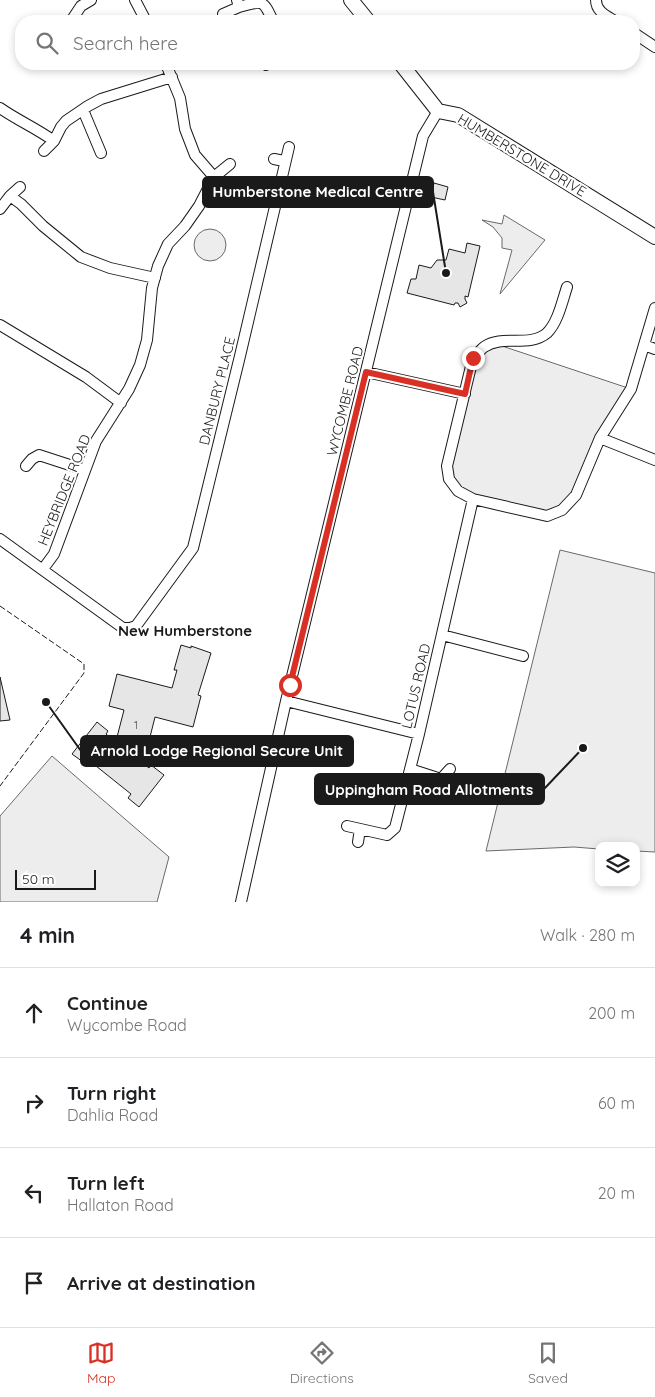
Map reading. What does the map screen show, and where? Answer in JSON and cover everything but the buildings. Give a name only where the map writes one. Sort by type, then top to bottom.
[{"type":"street","points":[[75,15],[81,6],[91,0]]},
{"type":"street","points":[[135,0],[143,15]]},
{"type":"street","points":[[223,14],[238,3],[258,0],[266,4],[271,15]]},
{"type":"street","points":[[351,0],[363,15]]},
{"type":"street","points":[[596,1],[599,11],[606,15]]},
{"type":"street","points":[[640,37],[655,47]]},
{"type":"street","points":[[169,70],[180,98],[185,129],[195,155],[214,177]]},
{"type":"street","points":[[406,70],[438,111]]},
{"type":"street","points":[[44,151],[54,141],[66,121],[101,99],[172,77]]},
{"type":"street","points":[[0,108],[13,118],[31,125],[54,141]]},
{"type":"street","points":[[83,110],[101,153]]},
{"type":"street","name":"HUMBERSTONE DRIVE","points":[[438,111],[458,115],[655,237]]},
{"type":"street","name":"WYCOMBE ROAD","points":[[241,902],[286,701],[423,136],[438,111]]},
{"type":"street","name":"DANBURY PLACE","points":[[43,569],[118,625],[130,628],[136,626],[193,548],[240,356],[279,160],[289,146]]},
{"type":"street","name":"HEYBRIDGE ROAD","points":[[43,569],[54,554],[96,441],[121,402],[140,365],[147,340],[155,278],[168,244],[185,226],[199,206],[214,177],[230,164]]},
{"type":"street","points":[[0,209],[20,187]]},
{"type":"street","points":[[10,196],[21,204],[42,226],[81,257],[110,268],[155,278]]},
{"type":"street","points":[[567,287],[558,314],[548,332],[536,340],[502,341],[485,346],[473,358],[447,466],[449,479],[458,491],[473,499],[547,516],[562,510],[576,495],[600,438],[631,389],[655,308]]},
{"type":"street","points":[[0,325],[86,377],[121,402]]},
{"type":"street","points":[[644,345],[655,349]]},
{"type":"street","points":[[366,372],[465,394]]},
{"type":"street","points":[[600,438],[655,460]]},
{"type":"street","points":[[26,466],[32,458],[39,454],[86,470]]},
{"type":"street","name":"LOTUS ROAD","points":[[347,826],[387,835],[396,828],[473,499]]},
{"type":"street","points":[[0,539],[43,569]]},
{"type":"street","points":[[442,634],[523,656]]},
{"type":"street","points":[[503,663],[506,651]]},
{"type":"street","points":[[286,701],[419,734]]},
{"type":"street","points":[[410,768],[442,785],[450,769]]},
{"type":"street","points":[[358,842],[360,829]]},
{"type":"shaded area","points":[[504,215],[545,240],[500,294],[512,250],[502,248],[502,238],[493,227],[482,220],[502,224]]},
{"type":"shaded area","points":[[210,229],[216,230],[221,234],[225,239],[225,251],[221,256],[216,260],[210,261],[204,260],[199,256],[195,251],[194,245],[195,239],[199,234],[204,230]]},
{"type":"shaded area","points":[[502,346],[628,388],[573,493],[560,508],[547,513],[474,496],[460,489],[452,478],[450,466],[476,360],[486,350]]},
{"type":"shaded area","points":[[560,550],[655,573],[655,852],[640,851],[640,842],[595,842],[595,849],[574,847],[486,851]]},
{"type":"shaded area","points":[[52,756],[169,857],[157,902],[0,902],[0,816]]},
{"type":"fence","points":[[0,606],[84,664],[84,673],[0,786]]},
{"type":"place","name":"Humberstone Medical Centre","points":[[446,273]]},
{"type":"place","name":"Arnold Lodge Regional Secure Unit","points":[[46,702]]},
{"type":"place","name":"Uppingham Road Allotments","points":[[583,748]]},
{"type":"district","name":"New Humberstone","points":[[185,631]]},
{"type":"route","points":[[290,685],[366,372],[465,394],[473,358]]}]
